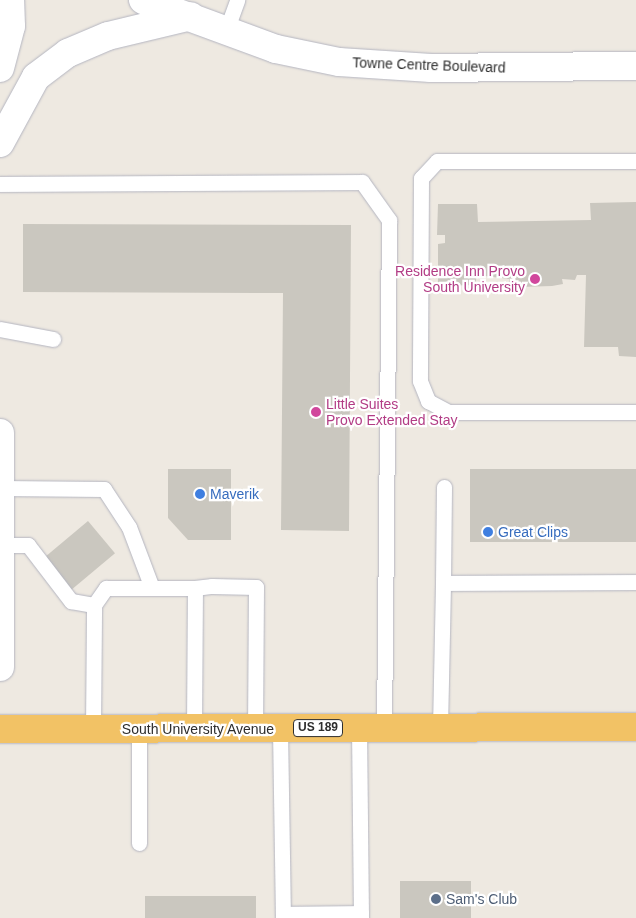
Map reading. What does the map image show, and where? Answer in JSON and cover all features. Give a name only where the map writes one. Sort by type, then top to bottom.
[{"type":"highway","name":"South University Avenue","points":[[0,729],[636,727]]},
{"type":"street","points":[[0,68],[11,26],[10,0]]},
{"type":"street","name":"Towne Centre Boulevard","points":[[143,0],[191,16],[276,49],[368,66],[431,68],[636,66]]},
{"type":"street","points":[[0,143],[36,78],[68,53],[108,36],[191,16]]},
{"type":"street","points":[[0,433],[0,667]]},
{"type":"lane","points":[[226,31],[237,0]]},
{"type":"lane","points":[[636,161],[438,161],[421,178],[420,381],[428,401],[449,412],[636,412]]},
{"type":"lane","points":[[0,184],[362,182],[389,220],[371,728],[361,916],[283,916],[256,587],[106,588],[94,605],[94,729]]},
{"type":"lane","points":[[0,329],[53,338]]},
{"type":"lane","points":[[440,728],[444,486]]},
{"type":"lane","points":[[0,488],[104,489],[130,527],[152,588]]},
{"type":"lane","points":[[1,545],[28,545],[71,601],[94,605]]},
{"type":"lane","points":[[443,583],[636,582]]},
{"type":"lane","points":[[194,728],[195,588]]},
{"type":"lane","points":[[139,729],[139,843]]},
{"type":"building","name":"Residence Inn Provo South University","points":[[636,202],[636,357],[619,356],[618,347],[584,347],[586,275],[577,275],[575,280],[562,279],[563,284],[552,286],[520,287],[518,283],[509,282],[509,279],[477,275],[475,285],[438,286],[438,244],[445,243],[445,235],[437,235],[438,204],[477,204],[478,222],[591,220],[590,203]]},
{"type":"building","name":"Little Suites Provo Extended Stay","points":[[23,224],[351,225],[349,531],[281,530],[283,293],[23,292]]},
{"type":"building","name":"Maverik","points":[[168,469],[231,469],[231,540],[188,540],[168,518]]},
{"type":"building","points":[[470,469],[636,469],[636,542],[470,542]]},
{"type":"building","points":[[88,521],[115,553],[69,592],[42,560]]},
{"type":"building","name":"Sam's Club","points":[[400,881],[471,881],[471,918],[400,918]]},
{"type":"building","points":[[145,896],[256,896],[256,918],[145,918]]},
{"type":"place","name":"Residence Inn Provo South University","points":[[535,279]]},
{"type":"place","name":"Little Suites Provo Extended Stay","points":[[316,412]]},
{"type":"place","name":"Maverik","points":[[200,494]]},
{"type":"place","name":"Great Clips","points":[[488,532]]},
{"type":"place","name":"Sam's Club","points":[[436,899]]}]
